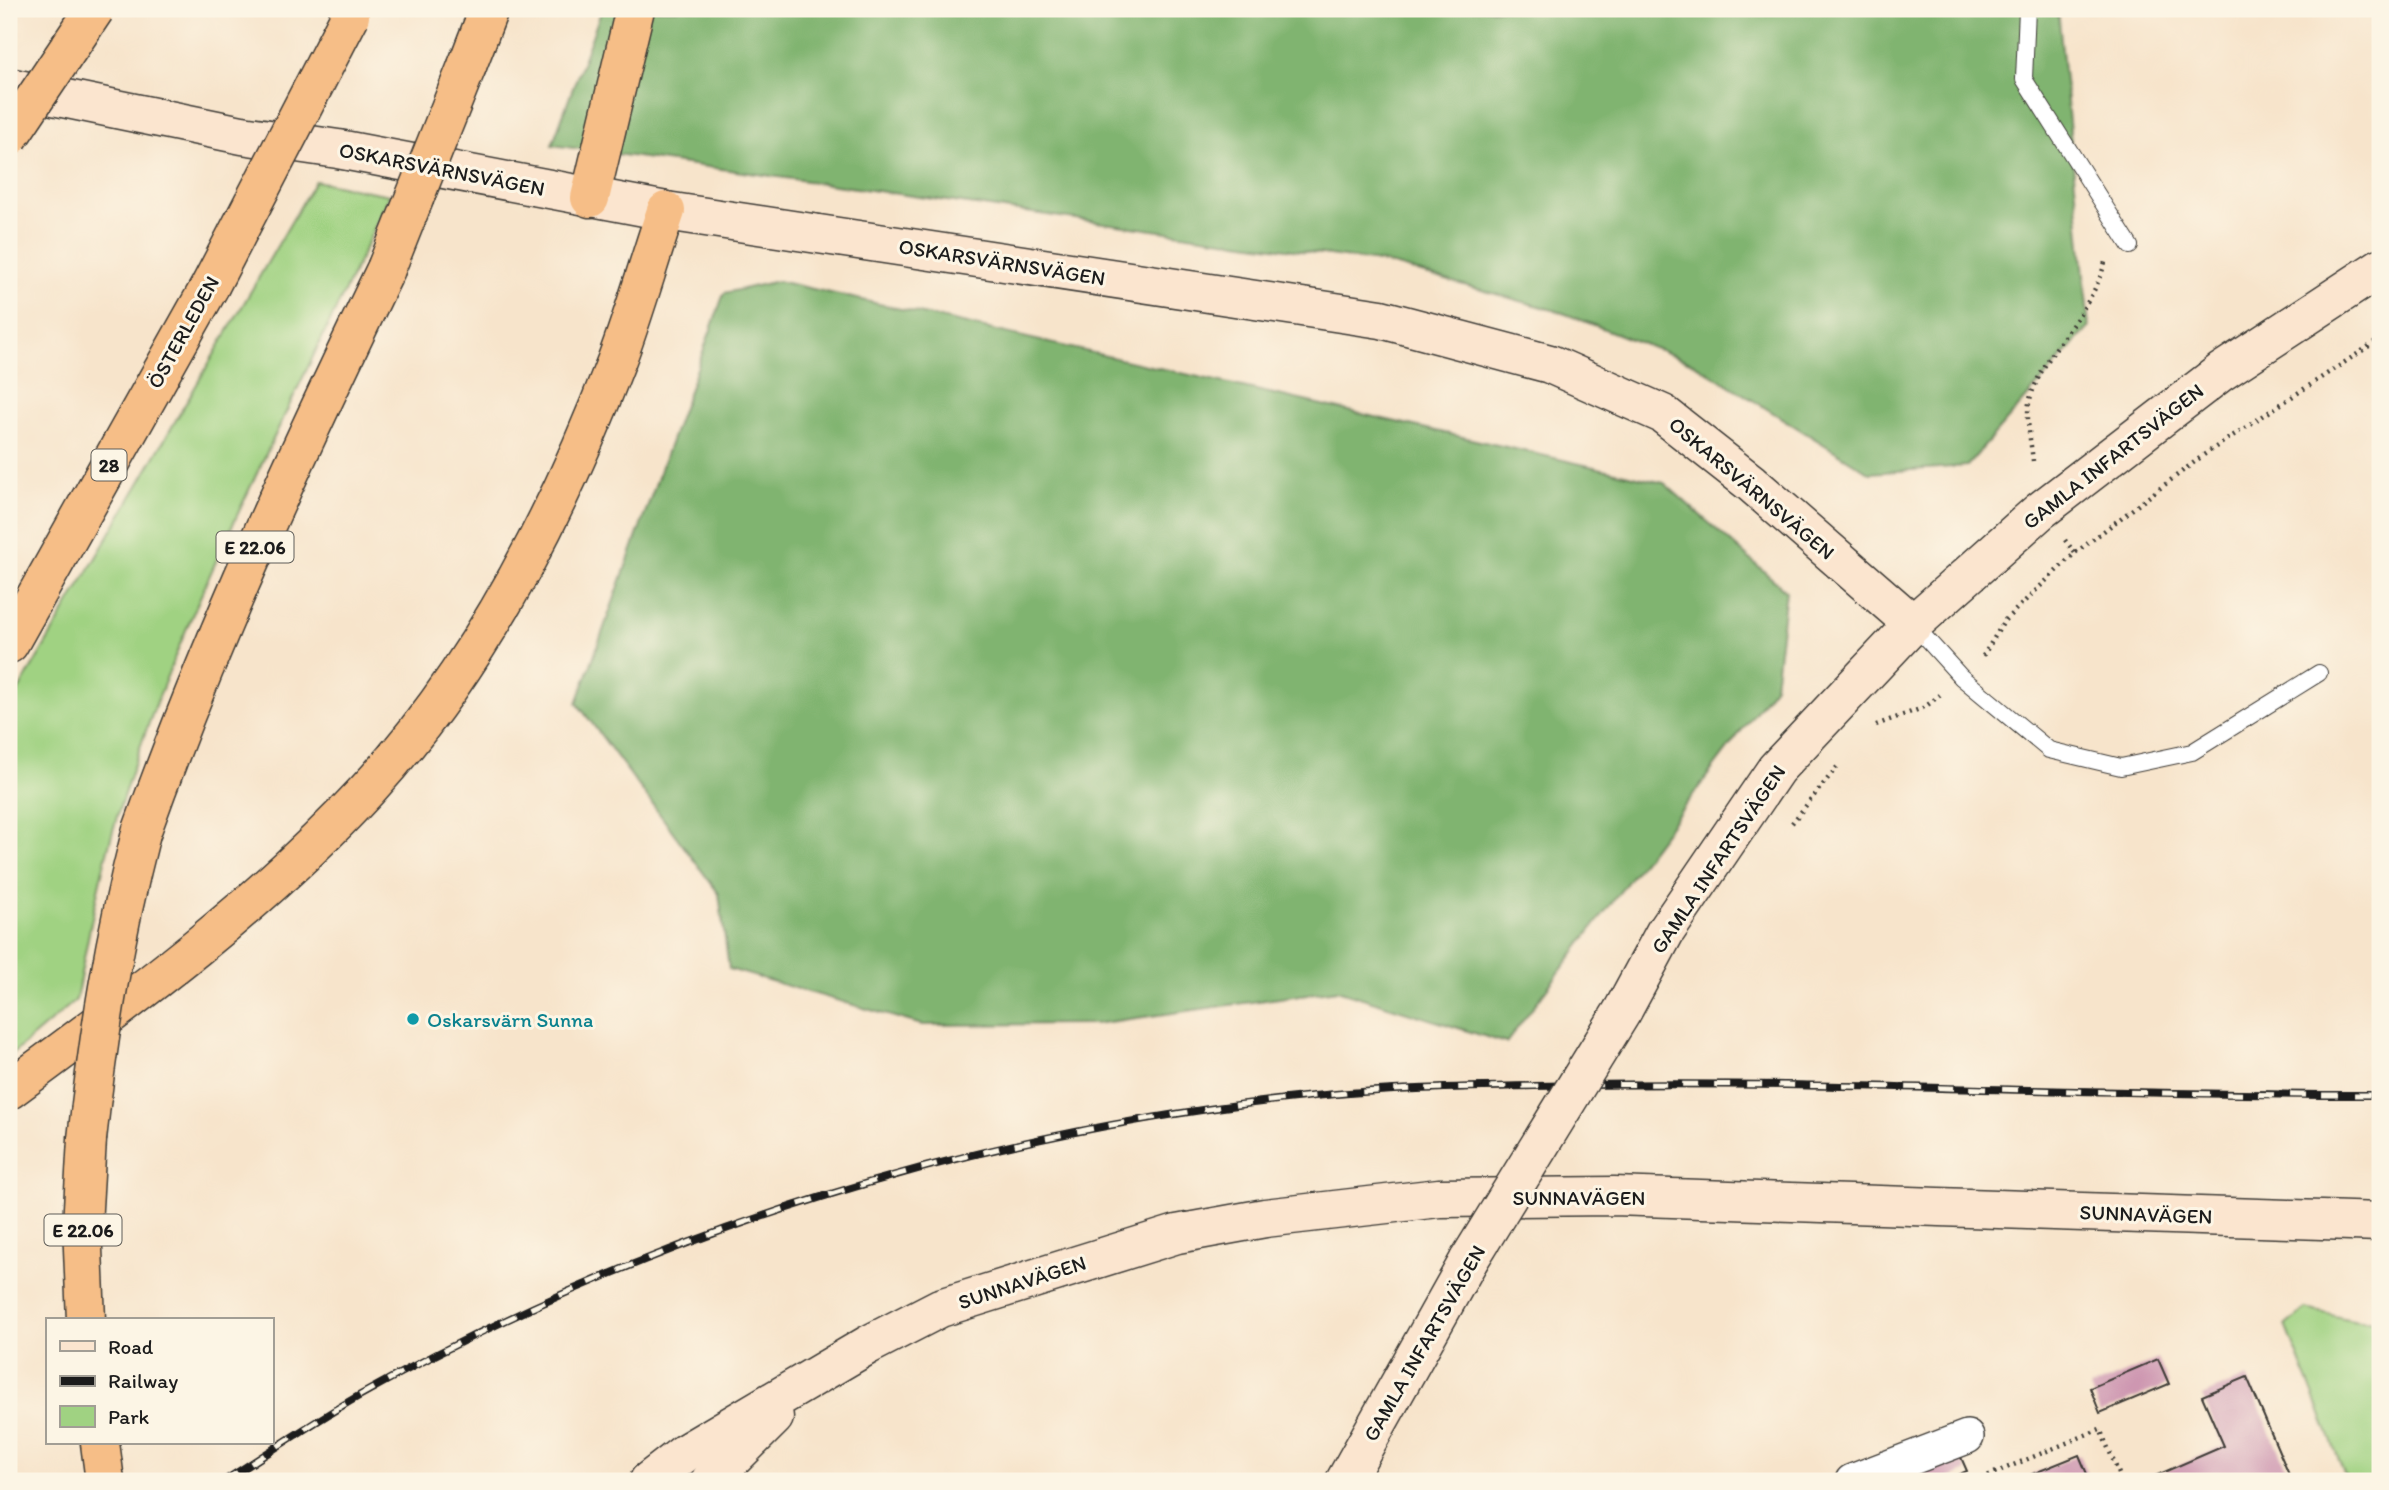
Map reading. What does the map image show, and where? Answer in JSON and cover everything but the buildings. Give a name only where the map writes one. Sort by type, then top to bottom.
[{"type":"highway","points":[[9,137],[95,9]]},
{"type":"highway","name":"E 22.06","points":[[86,1318],[82,1225],[87,1139],[99,1028],[116,931],[141,833],[185,710],[234,592],[386,269],[489,9]]},
{"type":"highway","points":[[590,198],[635,9]]},
{"type":"highway","name":"ÖSTERLEDEN","points":[[9,645],[210,286],[352,11]]},
{"type":"highway","points":[[9,1090],[199,944],[288,870],[369,788],[429,714],[486,629],[571,472],[617,360],[666,211]]},
{"type":"highway","points":[[100,1444],[106,1481]]},
{"type":"street","name":"OSKARSVÄRNSVÄGEN","points":[[9,87],[242,135],[338,149],[666,211],[1381,319],[1550,364],[1663,414],[1751,483],[1913,624]]},
{"type":"street","name":"GAMLA INFARTSVÄGEN","points":[[1345,1481],[1469,1261],[1623,1010],[1665,932],[1776,769],[1913,624],[2040,511],[2221,372],[2380,268]]},
{"type":"street","name":"SUNNAVÄGEN","points":[[649,1481],[685,1453],[940,1308],[1177,1234],[1265,1218],[1439,1198],[1614,1196],[2380,1222]]},
{"type":"street","name":"SUNNAVÄGEN","points":[[710,1481],[810,1380]]},
{"type":"street","points":[[1852,1481],[1967,1437]]},
{"type":"lane","points":[[2026,9],[2024,79],[2130,246]]},
{"type":"lane","points":[[1913,624],[1961,677],[2049,750],[2121,767],[2192,752],[2319,673]]},
{"type":"path","points":[[2033,461],[2030,397],[2060,342],[2082,315],[2102,272],[2112,218]]},
{"type":"path","points":[[1975,1481],[2100,1429],[2122,1481]]},
{"type":"green space","points":[[602,9],[2058,9],[2089,327],[1967,466],[1870,473],[1693,363],[1563,313],[1386,263],[552,145]]},
{"type":"green space","points":[[315,181],[390,195],[248,491],[181,641],[151,717],[109,845],[76,1000],[9,1057],[9,707]]},
{"type":"green space","points":[[778,281],[1664,483],[1786,591],[1775,686],[1506,1043],[1337,990],[1094,1024],[922,1025],[729,969],[719,894],[577,703],[724,293]]},
{"type":"green space","points":[[2305,1309],[2352,1320],[2380,1320],[2380,1481],[2347,1481],[2286,1325]]},
{"type":"railway","points":[[224,1481],[357,1397],[469,1338],[583,1285],[701,1238],[820,1197],[942,1163],[1064,1134],[1189,1112],[1314,1096],[1448,1088],[1683,1084],[2380,1095]]},
{"type":"place","name":"Oskarsvärn Sunna","points":[[413,1019]]}]
